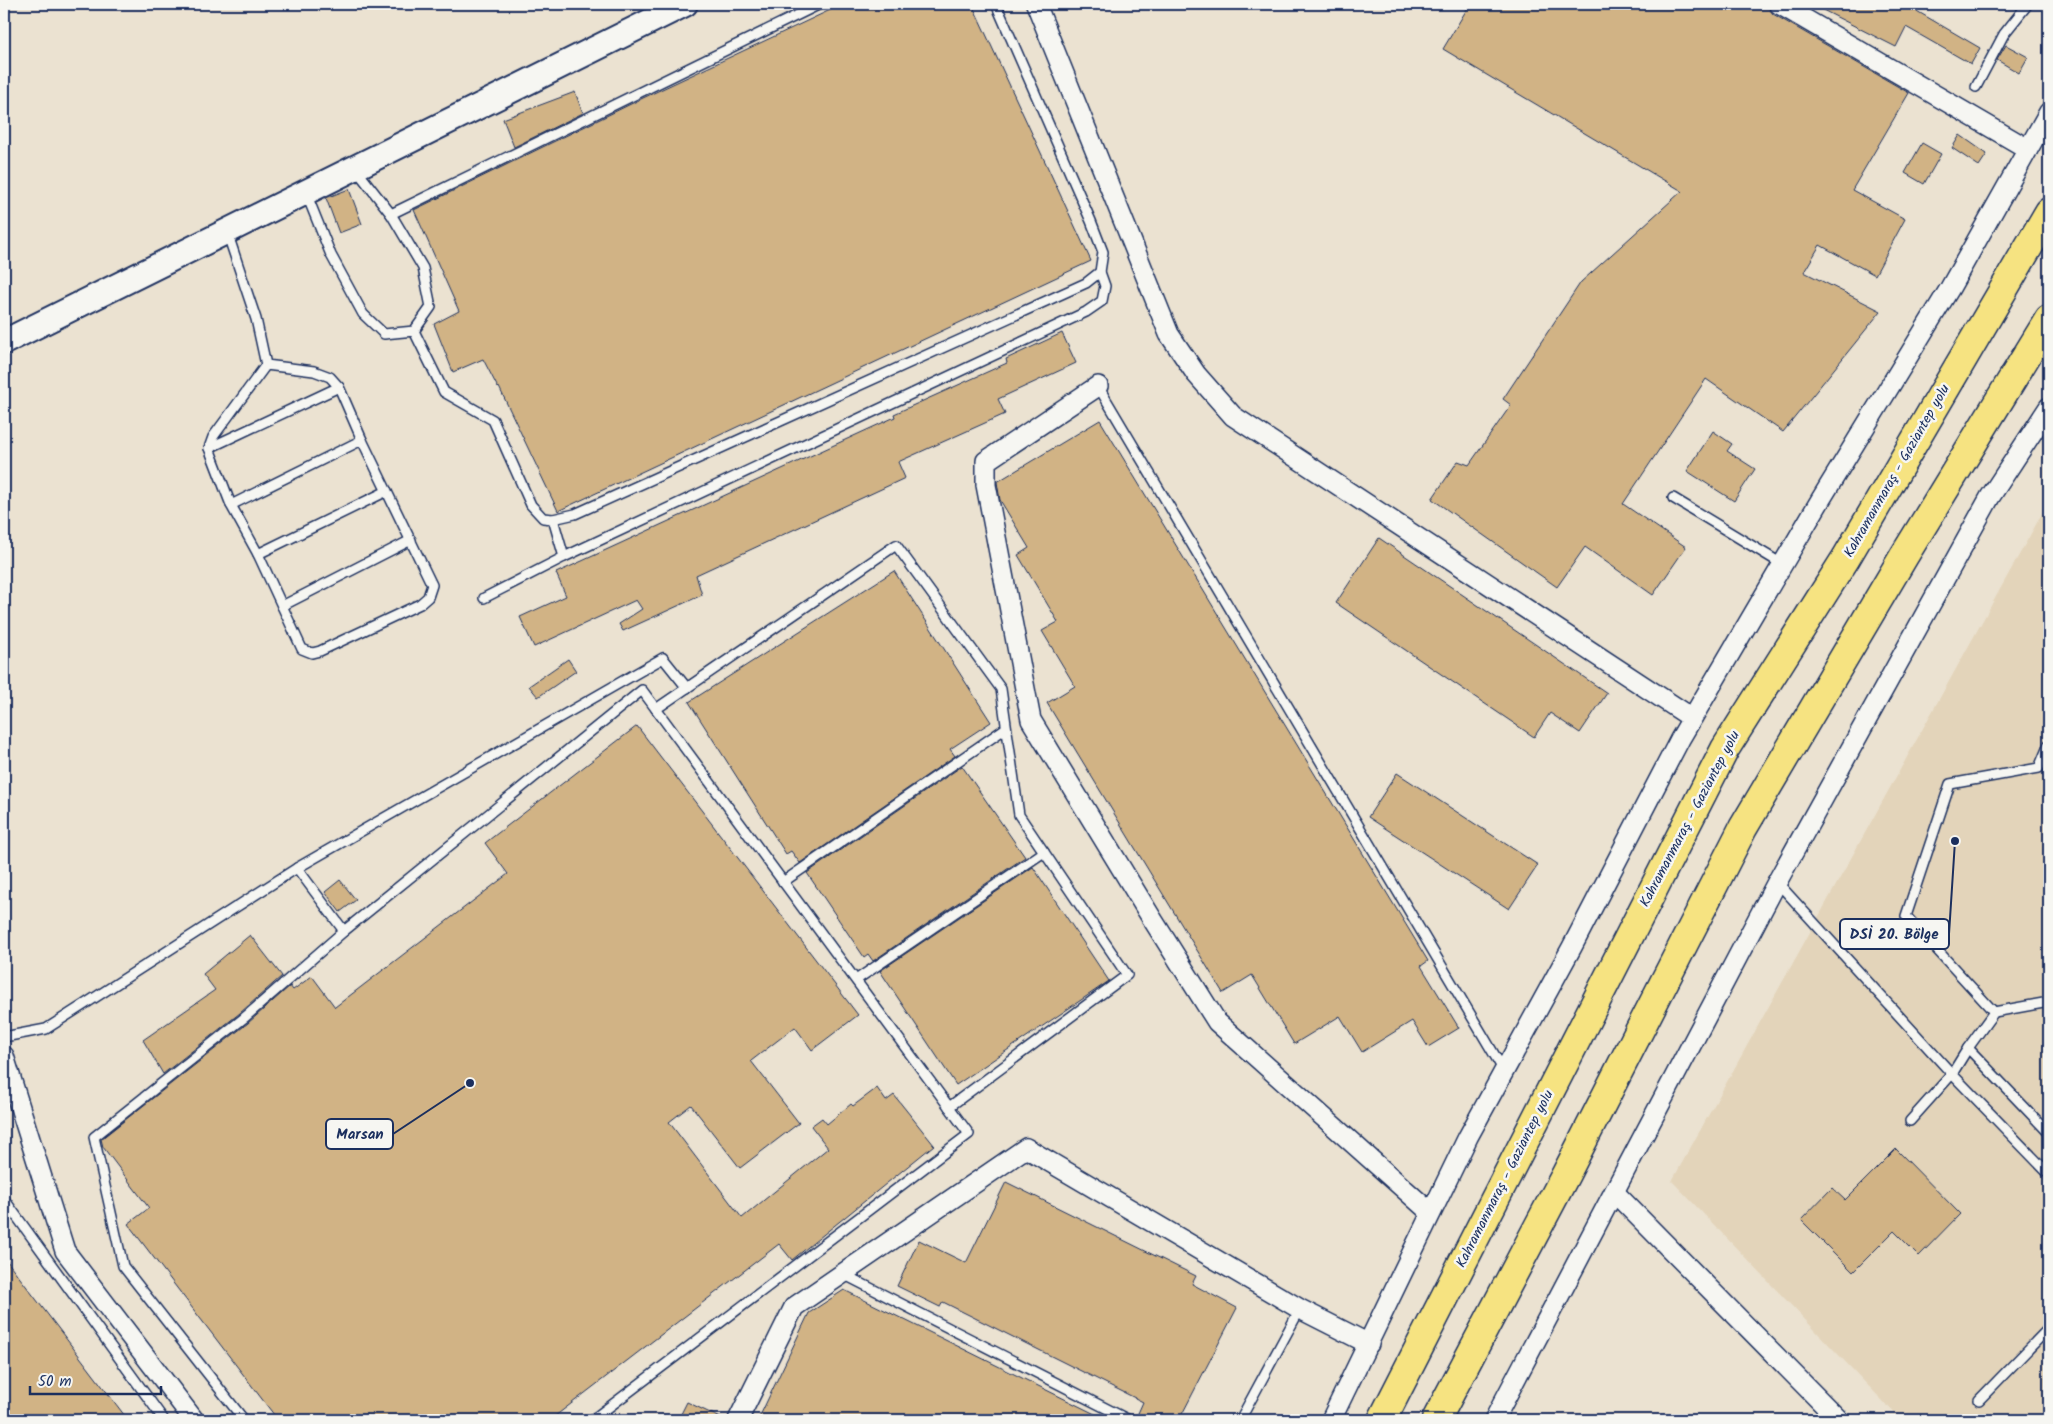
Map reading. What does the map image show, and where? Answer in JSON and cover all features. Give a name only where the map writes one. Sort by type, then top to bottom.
[{"type":"highway","name":"Kahramanmaraş - Gaziantep yolu","points":[[1382,1420],[1724,749],[1846,558],[2049,212]]},
{"type":"highway","points":[[1436,1420],[1569,1168],[1743,828],[1904,556],[2049,319]]},
{"type":"street","points":[[4,342],[685,4]]},
{"type":"street","points":[[1036,4],[1169,334],[1196,374],[1233,416],[1692,718]]},
{"type":"street","points":[[1779,4],[2028,149]]},
{"type":"street","points":[[1331,1420],[1468,1137],[1692,718],[1782,564],[1950,288],[2049,112]]},
{"type":"street","points":[[1098,386],[986,461],[986,485],[1031,720],[1217,1022],[1431,1213]]},
{"type":"street","points":[[1494,1420],[1777,882],[1990,497],[2049,407]]},
{"type":"street","points":[[4,1056],[7,1077],[65,1252],[194,1420]]},
{"type":"street","points":[[738,1420],[794,1307],[1026,1148],[1300,1309],[1369,1344]]},
{"type":"street","points":[[1614,1192],[1839,1420]]},
{"type":"lane","points":[[391,214],[820,4]]},
{"type":"lane","points":[[484,598],[564,557],[1086,312],[1102,301],[1105,286],[1100,272],[1103,252],[996,4]]},
{"type":"lane","points":[[1976,87],[2004,34],[2028,4]]},
{"type":"lane","points":[[355,168],[391,214],[423,268],[431,306],[414,331]]},
{"type":"lane","points":[[306,192],[330,255],[363,314],[384,334],[414,331]]},
{"type":"lane","points":[[226,232],[256,319],[266,365],[213,437],[209,448],[231,505],[258,554],[302,649],[312,652],[320,651],[420,604],[428,597],[432,585],[362,440],[339,387],[330,377],[314,371],[266,365]]},
{"type":"lane","points":[[414,331],[444,392],[493,420],[531,505],[543,518],[553,519],[575,514],[1086,283],[1100,272]]},
{"type":"lane","points":[[1098,386],[1504,1070]]},
{"type":"lane","points":[[209,448],[339,387]]},
{"type":"lane","points":[[231,505],[362,440]]},
{"type":"lane","points":[[258,554],[387,491]]},
{"type":"lane","points":[[1673,498],[1782,564]]},
{"type":"lane","points":[[553,519],[564,557]]},
{"type":"lane","points":[[282,606],[411,540]]},
{"type":"lane","points":[[656,709],[896,545],[1001,689],[1019,815],[1127,975],[949,1107]]},
{"type":"lane","points":[[4,1037],[46,1029],[297,868],[663,658],[688,688]]},
{"type":"lane","points":[[244,1420],[123,1266],[94,1137],[244,1018],[344,931],[642,690],[969,1134],[592,1420]]},
{"type":"lane","points":[[783,882],[1006,728]]},
{"type":"lane","points":[[1994,1012],[1906,916],[1950,784],[2039,768],[2049,744]]},
{"type":"lane","points":[[856,980],[1044,852]]},
{"type":"lane","points":[[297,868],[344,931]]},
{"type":"lane","points":[[1777,882],[1952,1074],[2049,1174]]},
{"type":"lane","points":[[1910,1121],[1952,1074],[1994,1012],[2049,1002]]},
{"type":"lane","points":[[1968,1048],[2049,1133]]},
{"type":"lane","points":[[4,1199],[164,1420]]},
{"type":"lane","points":[[843,1274],[1130,1420]]},
{"type":"lane","points":[[1240,1420],[1300,1309]]},
{"type":"lane","points":[[1979,1400],[2049,1328]]},
{"type":"shaded area","points":[[2049,501],[2049,1420],[1901,1420],[1672,1181]]},
{"type":"building","points":[[843,4],[972,4],[1091,261],[558,511],[499,387],[483,359],[453,372],[434,324],[459,311],[414,210],[643,98]]},
{"type":"building","points":[[1470,4],[1763,4],[1773,14],[1909,93],[1852,190],[1905,219],[1875,275],[1820,245],[1804,272],[1881,311],[1783,432],[1706,379],[1623,504],[1686,547],[1653,595],[1585,547],[1557,587],[1432,499],[1458,461],[1469,465],[1511,405],[1503,399],[1581,282],[1682,191],[1443,49]]},
{"type":"building","points":[[1811,4],[1918,4],[1915,10],[1980,48],[1971,64],[1906,27],[1896,47]]},
{"type":"building","points":[[2006,45],[2028,57],[2019,73],[1997,60]]},
{"type":"building","points":[[575,92],[583,113],[514,147],[503,119]]},
{"type":"building","points":[[1960,135],[1987,154],[1979,166],[1952,148]]},
{"type":"building","points":[[1922,143],[1941,154],[1924,184],[1905,173]]},
{"type":"building","points":[[349,189],[362,224],[339,233],[326,198]]},
{"type":"building","points":[[1062,333],[1076,363],[998,399],[1005,414],[898,462],[905,478],[696,575],[702,595],[623,631],[619,624],[642,609],[636,600],[534,647],[520,617],[566,596],[556,573],[895,417],[894,414],[1007,363],[1006,359]]},
{"type":"building","points":[[1100,420],[1428,961],[1421,966],[1459,1028],[1428,1047],[1412,1021],[1362,1052],[1340,1016],[1294,1044],[1252,975],[1223,993],[1047,703],[1075,686],[1042,631],[1058,622],[1018,555],[1029,548],[1000,500],[997,482]]},
{"type":"building","points":[[1713,431],[1732,444],[1727,451],[1755,469],[1734,501],[1687,471]]},
{"type":"building","points":[[1379,538],[1607,693],[1580,733],[1550,713],[1534,737],[1336,603]]},
{"type":"building","points":[[894,571],[991,722],[950,749],[955,756],[800,863],[791,851],[786,854],[689,702]]},
{"type":"building","points":[[568,659],[576,671],[538,697],[529,686]]},
{"type":"building","points":[[637,726],[858,1015],[812,1050],[795,1027],[751,1061],[799,1123],[740,1168],[691,1105],[669,1122],[742,1218],[828,1148],[811,1126],[822,1118],[827,1124],[851,1104],[853,1106],[877,1088],[886,1101],[894,1095],[934,1145],[792,1260],[779,1244],[550,1420],[278,1420],[128,1224],[149,1208],[103,1147],[101,1139],[248,1023],[290,986],[293,990],[312,976],[335,1007],[508,874],[485,843]]},
{"type":"building","points":[[962,766],[1025,857],[873,961],[868,954],[864,957],[807,873]]},
{"type":"building","points":[[1397,773],[1538,865],[1509,909],[1368,817]]},
{"type":"building","points":[[1033,867],[1109,981],[956,1085],[880,971]]},
{"type":"building","points":[[340,880],[356,900],[340,912],[325,892]]},
{"type":"building","points":[[250,935],[282,976],[240,1013],[163,1074],[143,1040],[215,990],[203,974]]},
{"type":"building","points":[[1896,1149],[1960,1214],[1919,1256],[1894,1231],[1853,1272],[1801,1220],[1832,1188],[1845,1200]]},
{"type":"building","points":[[1006,1182],[1196,1276],[1192,1284],[1237,1308],[1179,1420],[1135,1420],[1143,1402],[943,1302],[940,1307],[897,1286],[919,1240],[966,1263]]},
{"type":"building","points":[[4,1257],[128,1420],[4,1420]]},
{"type":"building","points":[[844,1290],[1107,1420],[758,1420],[809,1313]]},
{"type":"building","points":[[687,1402],[725,1420],[678,1420]]},
{"type":"place","name":"DSİ 20. Bölge","points":[[1955,841]]},
{"type":"place","name":"Marsan","points":[[470,1083]]}]
